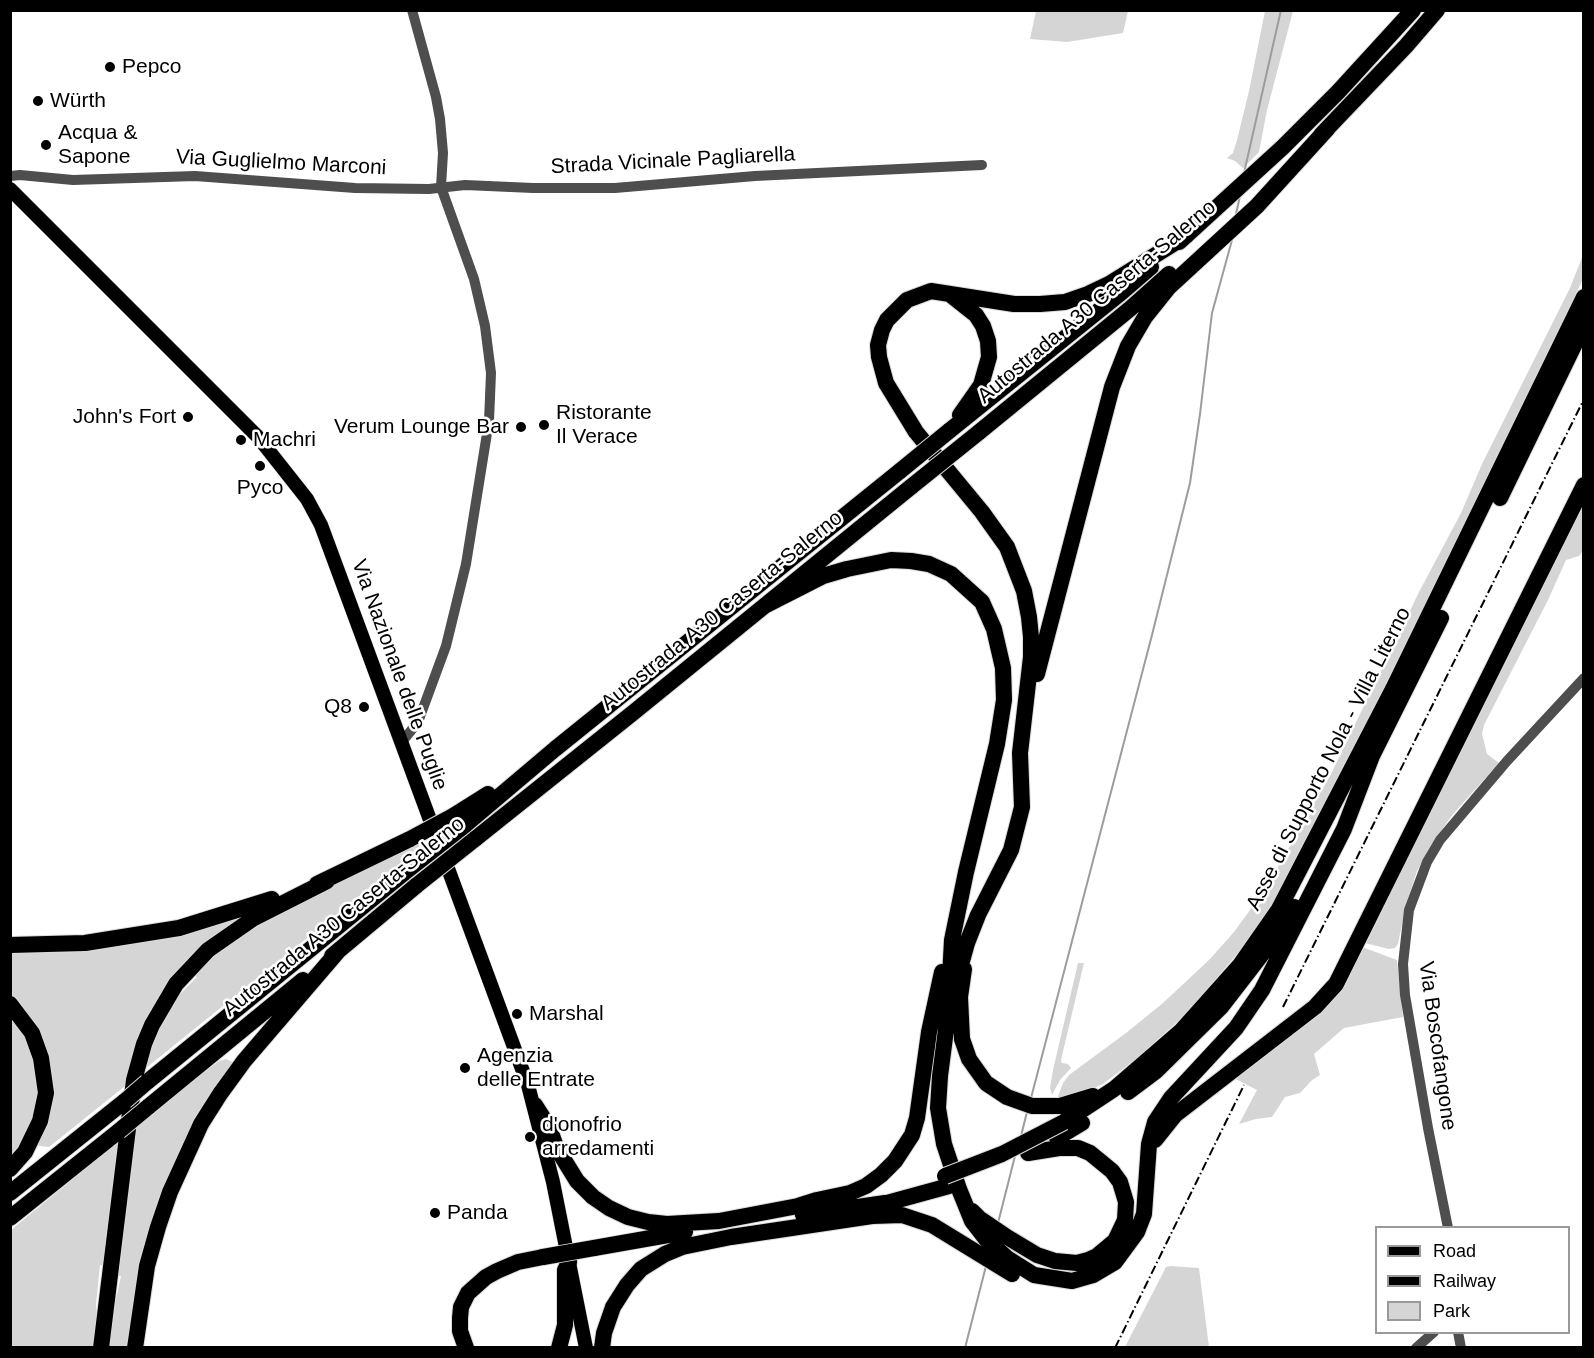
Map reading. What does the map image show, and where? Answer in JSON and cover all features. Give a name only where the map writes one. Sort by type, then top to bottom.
[{"type":"highway","name":"Autostrada A30 Caserta-Salerno","points":[[10,1218],[417,885],[464,827],[535,765],[1122,292],[1283,147],[1370,58],[1413,10]]},
{"type":"highway","points":[[1024,715],[1112,387],[1128,346],[1145,317],[1169,287],[1206,247],[1257,200],[1328,128],[1437,10]]},
{"type":"highway","points":[[681,1233],[719,1221],[798,1206],[850,1193],[866,1186],[881,1175],[905,1148],[917,1118],[935,1004],[959,941],[978,915],[1011,850],[1018,826],[1022,807],[1020,753],[1031,637],[1029,617],[1018,572],[1007,547],[982,512],[916,432],[886,383],[881,370],[878,345],[887,320],[907,300],[931,291],[1014,304],[1065,302],[1109,284],[1186,236]]},
{"type":"highway","name":"Autostrada A30 Caserta-Salerno","points":[[10,1193],[404,873],[765,605],[1206,247]]},
{"type":"highway","points":[[946,292],[965,304],[976,315],[988,341],[989,357],[981,385],[949,431]]},
{"type":"highway","name":"Asse di Supporto Nola - Villa Literno","points":[[798,1206],[818,1205],[951,1184],[1002,1154],[1062,1114],[1095,1103],[1133,1074],[1181,1031],[1212,999],[1240,965],[1279,909],[1393,690],[1584,297]]},
{"type":"highway","name":"Asse di Supporto Nola - Villa Literno","points":[[885,1203],[986,1173],[1055,1143],[1156,1071],[1190,1039],[1241,982],[1289,914],[1372,756],[1584,325]]},
{"type":"highway","points":[[1147,1164],[1156,1138],[1175,1115],[1315,1007],[1336,984],[1584,485]]},
{"type":"highway","points":[[765,605],[823,576],[891,560],[911,561],[929,564],[951,574],[982,602],[994,628],[1003,668],[1004,700],[997,744],[963,882],[959,941],[940,1068],[938,1108],[951,1184],[972,1221],[986,1240],[1015,1270],[1034,1275],[1072,1281],[1093,1275],[1115,1262],[1137,1232],[1146,1202],[1151,1133],[1160,1113],[1236,1028],[1262,990],[1344,829],[1372,756]]},
{"type":"highway","points":[[997,744],[1015,712],[1027,677]]},
{"type":"highway","points":[[101,1347],[134,1080],[152,1025],[176,984],[208,950],[254,918],[410,839],[464,827]]},
{"type":"highway","points":[[10,945],[85,943],[179,928],[327,881]]},
{"type":"highway","points":[[959,941],[962,1039],[969,1059],[986,1083],[1007,1097],[1062,1114]]},
{"type":"highway","points":[[135,1347],[147,1266],[158,1227],[170,1192],[201,1124],[244,1062],[340,950]]},
{"type":"highway","points":[[10,1004],[32,1033],[41,1058],[46,1093],[40,1121],[25,1152],[10,1169]]},
{"type":"highway","points":[[535,1105],[549,1127],[556,1147],[577,1181],[593,1197],[609,1208],[628,1217],[648,1222],[667,1224],[719,1221]]},
{"type":"highway","points":[[602,1347],[607,1320],[619,1295],[641,1269],[665,1254],[699,1243],[803,1225],[872,1216],[902,1215],[1027,1250],[1055,1262],[1077,1263],[1097,1256],[1115,1241],[1125,1220],[1127,1211],[1124,1192],[1112,1170],[1090,1153],[1055,1143]]},
{"type":"highway","points":[[803,1225],[885,1203]]},
{"type":"highway","points":[[466,1347],[460,1331],[460,1318],[461,1307],[468,1293],[486,1277],[518,1262],[681,1233],[885,1203]]},
{"type":"highway","points":[[559,1347],[563,1340],[565,1326],[565,1270],[569,1262]]},
{"type":"main road","name":"Via Nazionale delle Puglie","points":[[10,189],[258,437],[307,499],[321,525],[535,1105],[586,1347]]},
{"type":"street","points":[[401,743],[418,722],[446,646],[466,564],[489,421],[491,373],[485,326],[474,279],[441,187],[444,153],[440,118],[412,10]]},
{"type":"street","name":"Strada Vicinale Pagliarella","points":[[441,187],[465,185],[615,188],[755,176],[982,165]]},
{"type":"street","name":"Via Guglielmo Marconi","points":[[10,176],[73,180],[195,176],[355,188],[429,189],[441,187]]},
{"type":"street","name":"Via Boscofangone","points":[[1448,1226],[1405,995],[1403,964],[1409,910],[1427,862],[1440,840],[1507,761],[1584,678]]},
{"type":"street","points":[[1416,1347],[1432,1334]]},
{"type":"green space","points":[[1036,10],[1128,11],[1123,33],[1067,42],[1030,39]]},
{"type":"green space","points":[[1265,11],[1293,11],[1267,110],[1259,152],[1243,168],[1227,158],[1233,153],[1237,140]]},
{"type":"green space","points":[[1583,255],[1583,279],[1413,633],[1274,901],[1247,942],[1186,1014],[1137,1058],[1103,1084],[1079,1095],[1057,1099],[1069,1075],[1163,1003],[1210,959],[1234,932],[1266,888],[1331,774],[1419,592],[1461,513],[1482,464],[1570,288]]},
{"type":"green space","points":[[1583,498],[1583,551],[1579,556],[1566,560],[1484,725],[1482,734],[1487,754],[1499,763],[1453,814],[1431,845],[1417,871],[1406,904],[1398,944],[1395,948],[1389,949],[1365,943]]},
{"type":"green space","points":[[416,841],[420,847],[141,1072],[153,1035],[177,997],[197,977],[191,973],[236,935]]},
{"type":"green space","points":[[246,913],[204,948],[130,1082],[49,1147],[39,1146],[37,1144],[49,1094],[11,997],[10,947]]},
{"type":"green space","points":[[1362,947],[1397,960],[1403,1017],[1344,1028],[1314,1054],[1320,1075],[1300,1093],[1285,1097],[1272,1117],[1239,1124],[1257,1090],[1234,1078]]},
{"type":"green space","points":[[1078,963],[1084,963],[1061,1060],[1071,1068],[1060,1080],[1052,1095],[1050,1088],[1053,1070]]},
{"type":"green space","points":[[11,1018],[24,1029],[39,1059],[39,1109],[11,1166]]},
{"type":"green space","points":[[226,1059],[235,1063],[197,1123],[131,1347],[105,1348],[110,1315],[121,1276],[114,1276],[133,1130],[193,1080],[219,1061]]},
{"type":"green space","points":[[119,1141],[106,1266],[100,1265],[96,1305],[98,1326],[96,1347],[11,1348],[11,1230]]},
{"type":"green space","points":[[1166,1267],[1199,1268],[1209,1347],[1125,1347]]},
{"type":"waterway","points":[[1244,173],[1281,10]]},
{"type":"waterway","points":[[1236,214],[1240,196]]},
{"type":"waterway","points":[[1031,1098],[1190,483],[1212,313],[1232,240]]},
{"type":"waterway","points":[[1021,1136],[1027,1112]]},
{"type":"waterway","points":[[998,1223],[1015,1156]]},
{"type":"waterway","points":[[965,1348],[986,1266]]},
{"type":"railway","points":[[1283,1007],[1584,399]]},
{"type":"railway","points":[[1115,1348],[1244,1085]]},
{"type":"place","name":"Pepco","points":[[110,67]]},
{"type":"place","name":"Würth","points":[[38,101]]},
{"type":"place","name":"Acqua & Sapone","points":[[46,145]]},
{"type":"place","name":"John's Fort","points":[[188,417]]},
{"type":"place","name":"Ristorante Il Verace","points":[[544,425]]},
{"type":"place","name":"Verum Lounge Bar","points":[[521,427]]},
{"type":"place","name":"Machri","points":[[241,440]]},
{"type":"place","name":"Pyco","points":[[260,466]]},
{"type":"place","name":"Q8","points":[[364,707]]},
{"type":"place","name":"Marshal","points":[[517,1014]]},
{"type":"place","name":"Agenzia delle Entrate","points":[[465,1068]]},
{"type":"place","name":"d'onofrio arredamenti","points":[[530,1137]]},
{"type":"place","name":"Panda","points":[[435,1213]]}]
